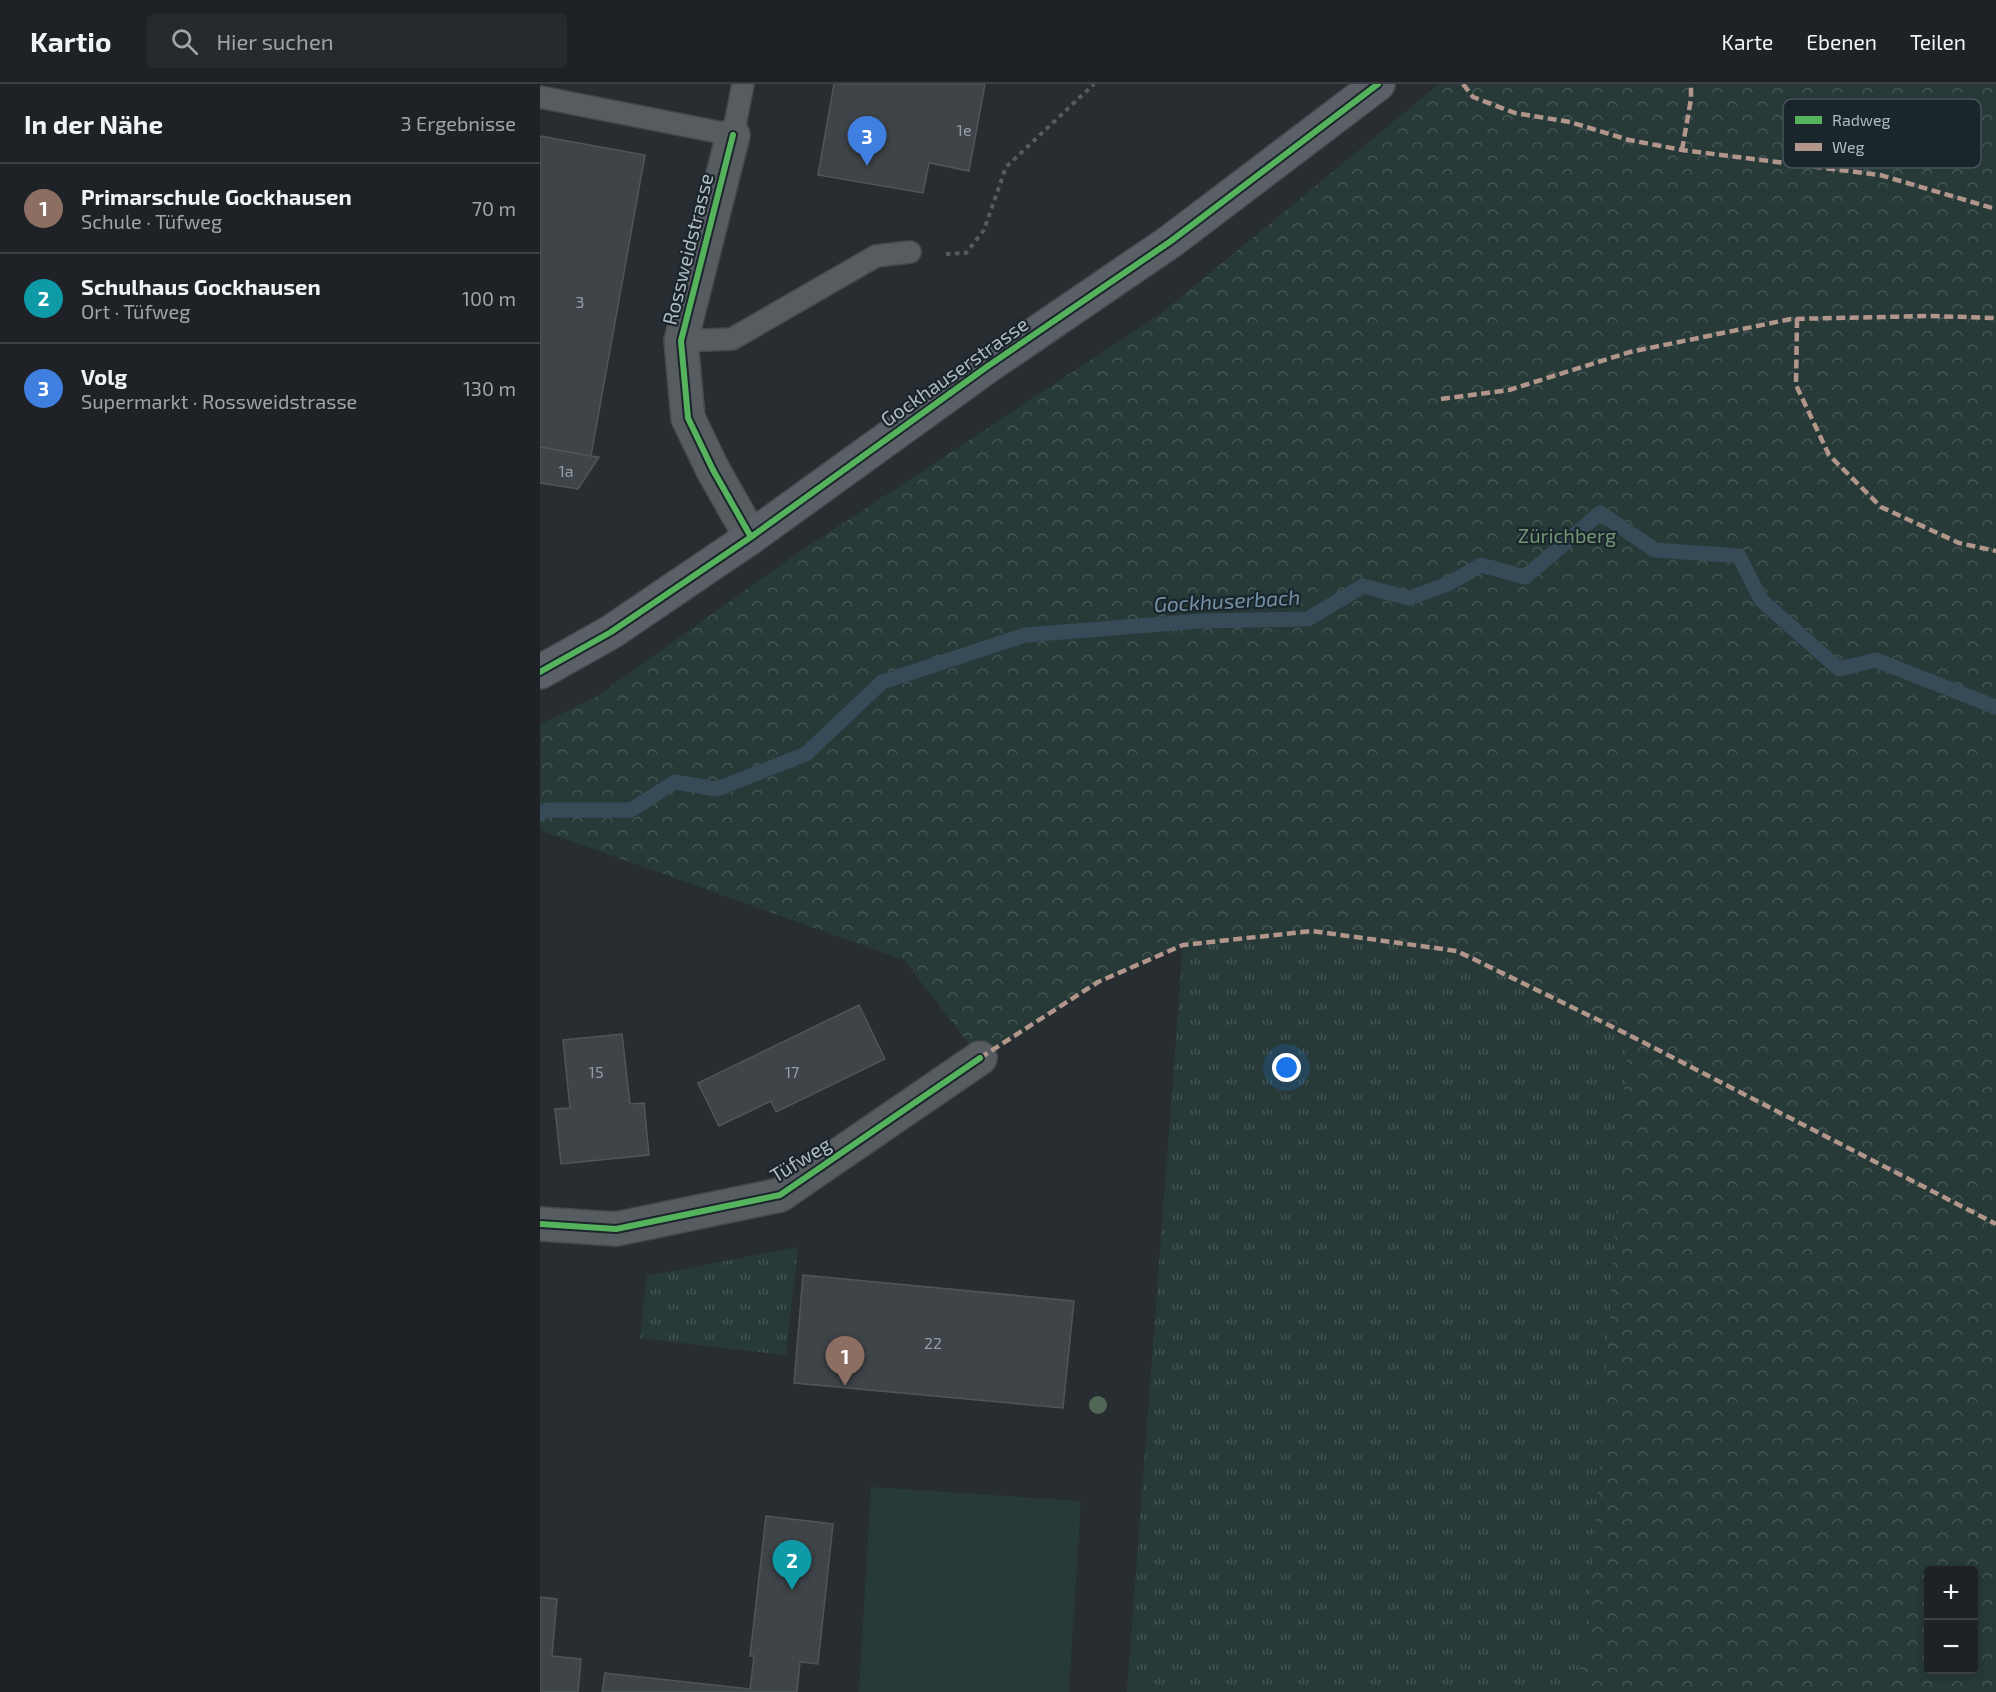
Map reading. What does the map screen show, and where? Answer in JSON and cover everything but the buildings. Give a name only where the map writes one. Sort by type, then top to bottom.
[{"type":"main road","name":"Gockhauserstrasse","points":[[540,672],[611,632],[751,537],[988,366],[1171,242],[1378,84]]},
{"type":"street","name":"Rossweidstrasse","points":[[733,135],[681,341],[688,418],[713,470],[751,537]]},
{"type":"street","name":"Tüfweg","points":[[540,1224],[616,1229],[780,1195],[980,1058]]},
{"type":"lane","points":[[540,97],[733,135],[743,84]]},
{"type":"lane","points":[[681,341],[732,339],[876,256],[910,252]]},
{"type":"path","points":[[910,252],[942,255],[966,252],[984,230],[1006,166],[1094,84]]},
{"type":"green space","name":"Zürichberg","points":[[1439,84],[1996,84],[1996,1692],[1572,1692],[1588,1644],[1628,1035],[1457,951],[1312,931],[1183,945],[1098,982],[980,1058],[904,960],[540,830],[540,725],[597,696],[795,555],[1163,312]]},
{"type":"green space","points":[[1312,931],[1457,951],[1629,1035],[1588,1644],[1572,1692],[1127,1692],[1183,945]]},
{"type":"green space","points":[[798,1247],[786,1355],[640,1338],[647,1276]]},
{"type":"green space","points":[[871,1487],[1081,1501],[1069,1692],[859,1692]]},
{"type":"waterway","name":"Gockhuserbach","points":[[540,814],[547,810],[631,810],[675,782],[717,789],[806,754],[882,682],[1025,635],[1201,621],[1308,619],[1363,586],[1409,598],[1448,584],[1481,565],[1525,577],[1600,513],[1655,550],[1739,556],[1761,600],[1839,669],[1876,660],[1996,707]]},
{"type":"marked path","points":[[1463,84],[1473,97],[1515,113],[1570,122],[1629,140],[1682,150],[1783,163]]},
{"type":"marked path","points":[[1682,150],[1691,99],[1691,84]]},
{"type":"marked path","points":[[1825,168],[1880,175],[1996,209]]},
{"type":"marked path","points":[[1441,399],[1509,390],[1630,352],[1791,319],[1930,316],[1996,318]]},
{"type":"marked path","points":[[1797,319],[1796,385],[1829,455],[1881,507],[1959,543],[1996,551]]},
{"type":"marked path","points":[[980,1058],[1098,982],[1183,945],[1312,931],[1457,951],[1629,1035],[1996,1224]]},
{"type":"cycle path","points":[[540,672],[611,632],[751,537],[988,366],[1171,241],[1378,84]]},
{"type":"cycle path","points":[[733,135],[681,341],[688,418],[713,470],[751,537]]},
{"type":"cycle path","points":[[540,1224],[616,1229],[780,1195],[980,1058]]},
{"type":"place","name":"Volg","points":[[867,166]]},
{"type":"place","name":"Primarschule Gockhausen","points":[[845,1386]]},
{"type":"place","name":"Schulhaus Gockhausen","points":[[792,1590]]}]
